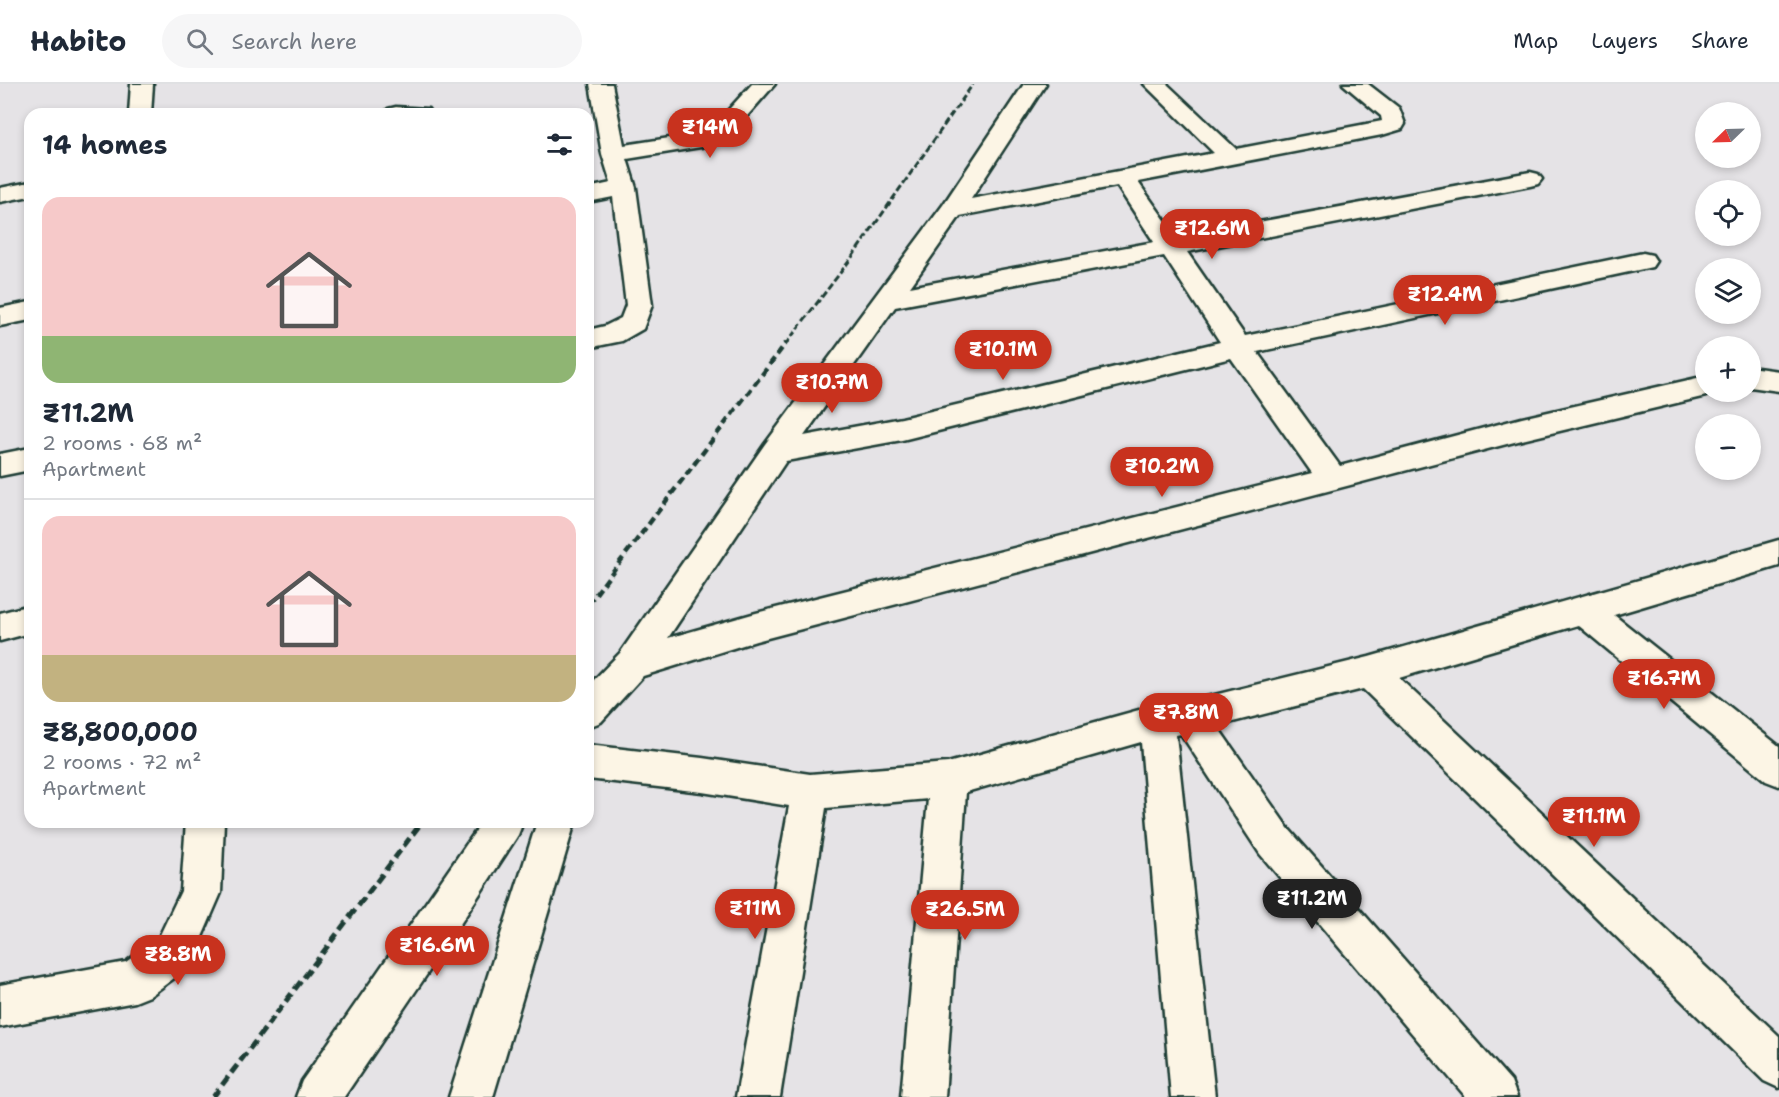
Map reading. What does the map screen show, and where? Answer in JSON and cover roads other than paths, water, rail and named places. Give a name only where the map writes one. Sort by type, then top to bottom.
[{"type":"street","points":[[140,108],[142,84]]},
{"type":"street","points":[[594,338],[612,334],[633,323],[639,305],[624,188],[614,154],[601,84]]},
{"type":"street","points":[[614,154],[707,139],[719,134],[764,84]]},
{"type":"street","points":[[594,705],[632,664],[776,452],[952,210],[1035,84]]},
{"type":"street","points":[[1157,86],[1182,84]]},
{"type":"street","points":[[952,210],[1232,158],[1383,128],[1394,123],[1391,113],[1354,84]]},
{"type":"street","points":[[1157,86],[1232,158]]},
{"type":"street","points":[[1124,178],[1238,348],[1333,479]]},
{"type":"street","points":[[886,300],[1530,179]]},
{"type":"street","points":[[594,194],[624,188]]},
{"type":"street","points":[[0,195],[24,190]]},
{"type":"street","points":[[776,452],[903,429],[1238,348],[1643,261]]},
{"type":"street","points":[[1,322],[24,313]]},
{"type":"street","points":[[1761,379],[1779,381]]},
{"type":"street","points":[[632,664],[756,627],[1522,429],[1695,389]]},
{"type":"street","points":[[0,465],[24,460]]},
{"type":"street","points":[[594,763],[702,775],[810,792],[948,780],[1173,719],[1369,672],[1583,610],[1775,558]]},
{"type":"street","points":[[1583,610],[1779,769]]},
{"type":"street","points":[[0,627],[24,621]]},
{"type":"street","points":[[1369,672],[1779,1066]]},
{"type":"street","points":[[1173,719],[1193,1097]]},
{"type":"street","points":[[1173,719],[1274,841],[1495,1097]]},
{"type":"street","points":[[923,1097],[948,780]]},
{"type":"street","points":[[758,1097],[810,792]]},
{"type":"street","points":[[0,1006],[135,981],[174,952],[201,893],[205,828]]},
{"type":"street","points":[[318,1097],[430,935],[500,828]]},
{"type":"street","points":[[471,1097],[554,828]]},
{"type":"railway","points":[[785,345],[850,260],[973,84]]},
{"type":"railway","points":[[594,596],[786,343]]},
{"type":"railway","points":[[213,1097],[417,828]]}]
